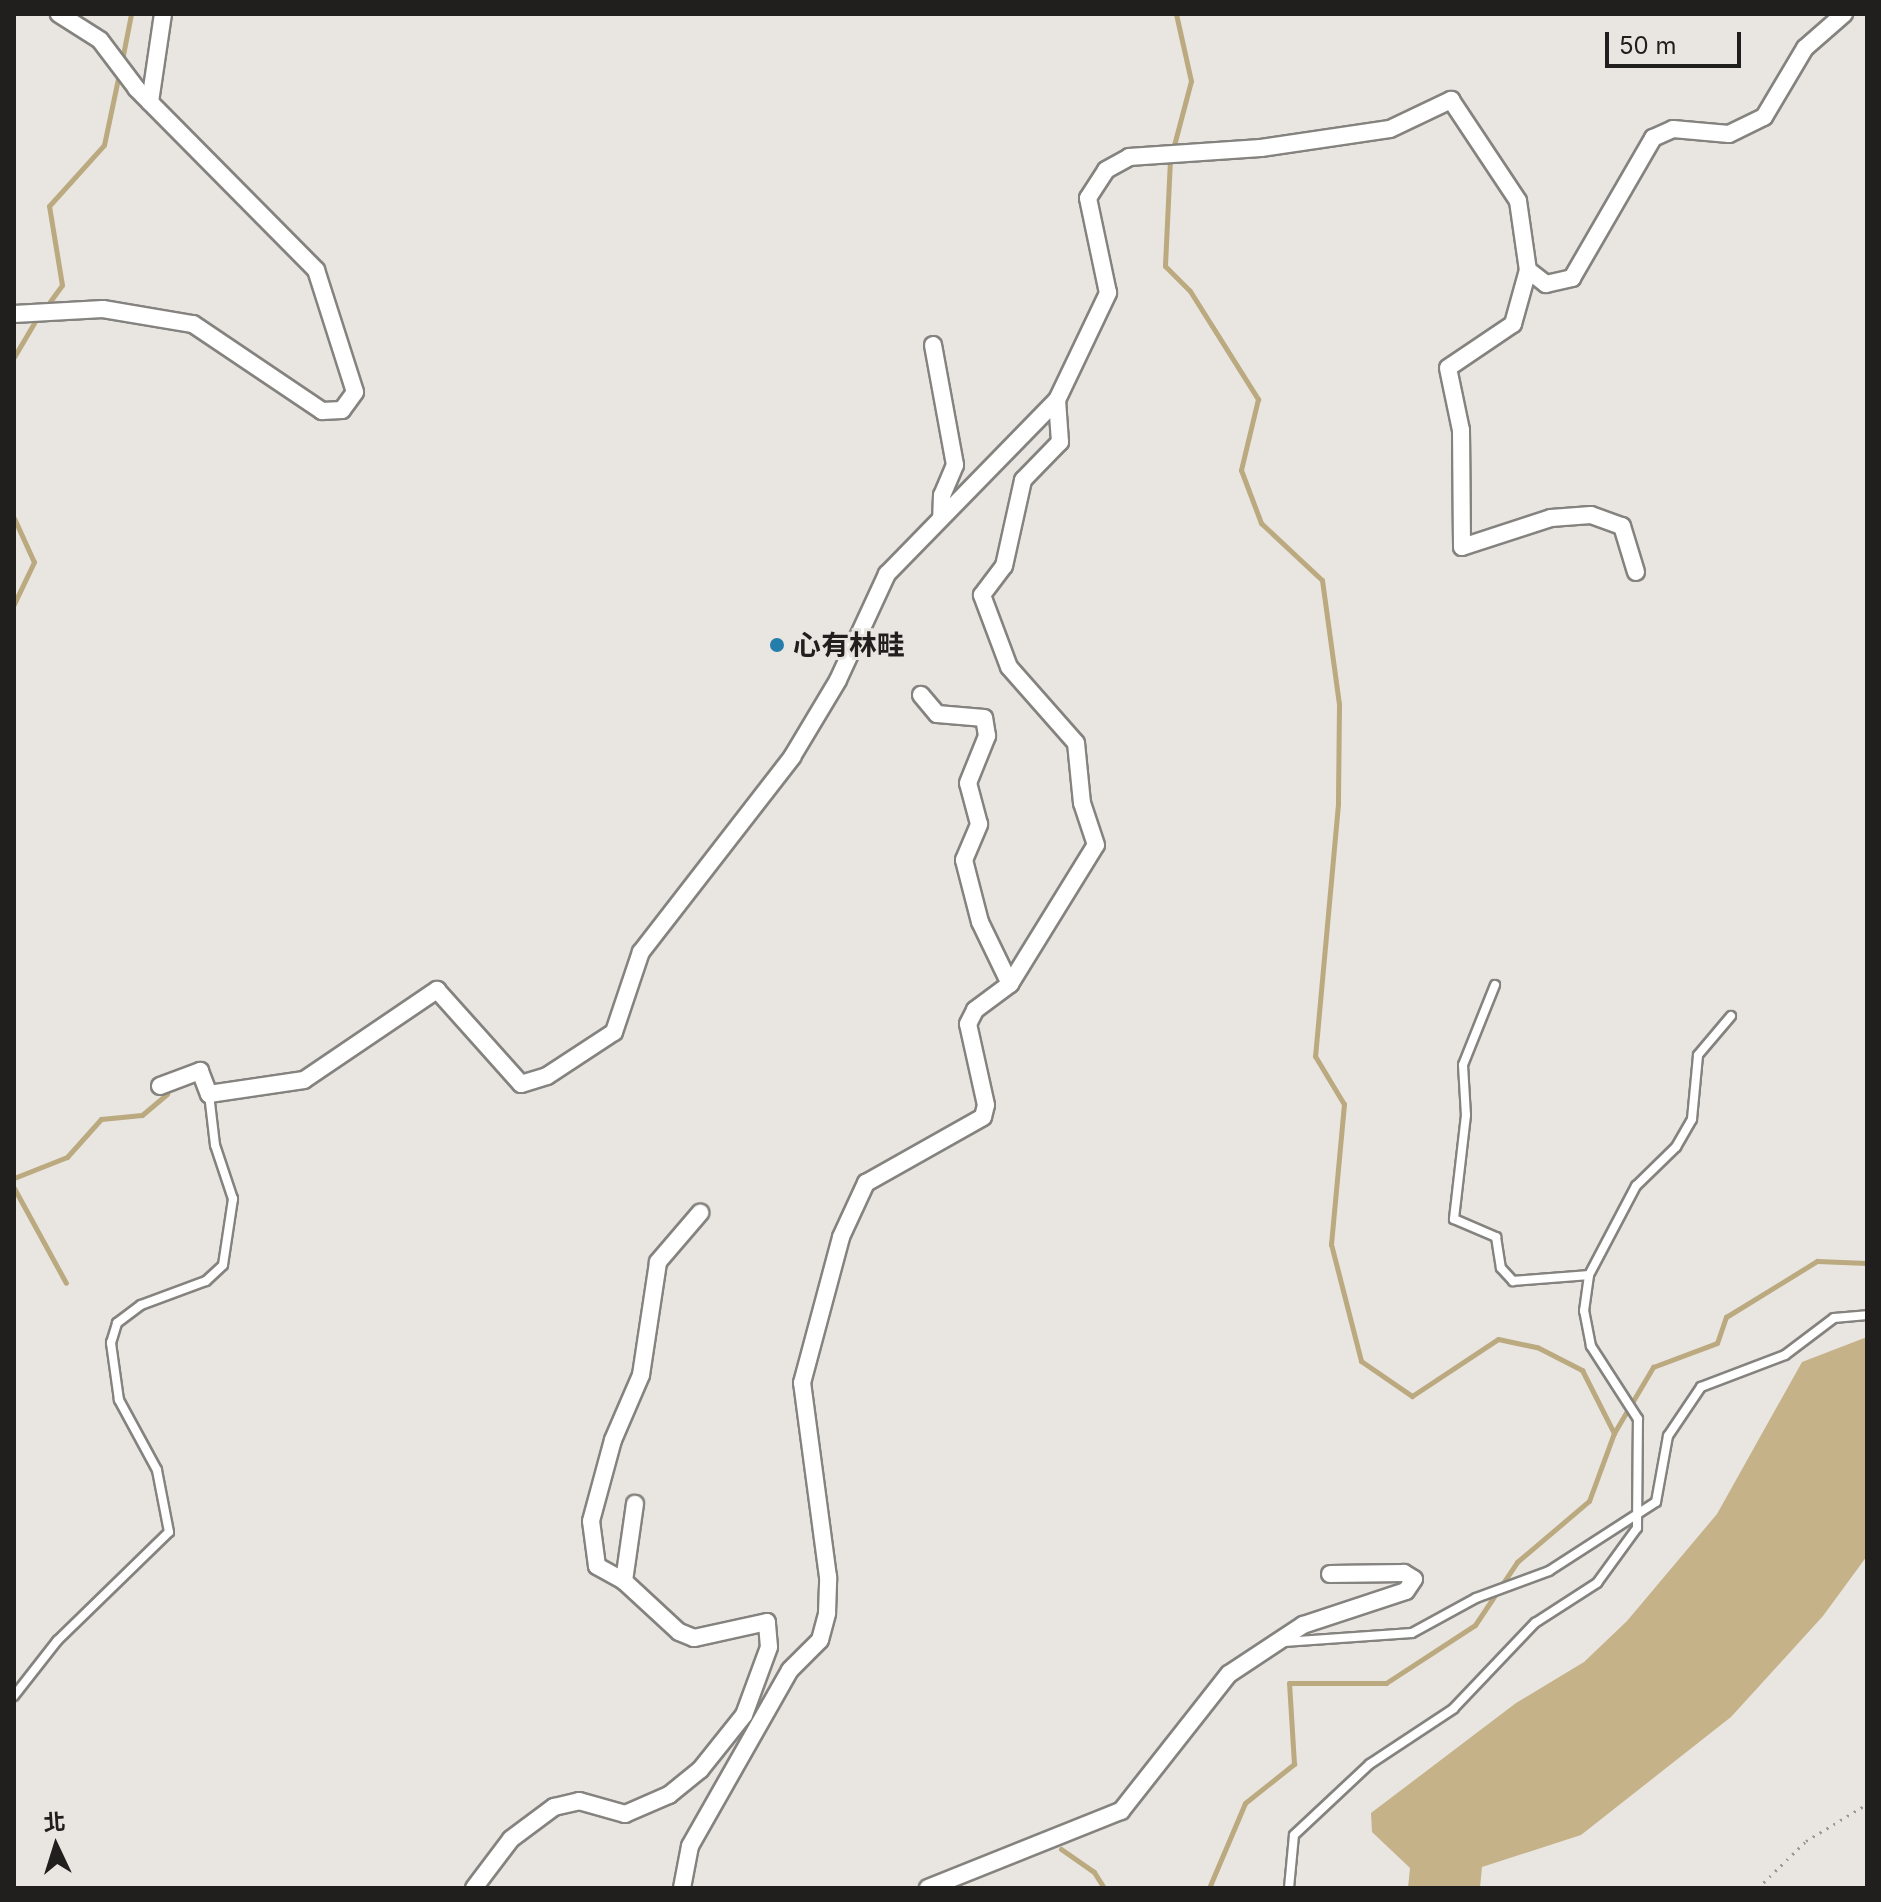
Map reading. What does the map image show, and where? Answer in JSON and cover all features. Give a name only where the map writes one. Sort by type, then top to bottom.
[{"type":"street","points":[[14,314],[61,309],[193,324],[322,411],[342,410],[355,392],[316,270],[137,89],[100,40],[59,14]]},
{"type":"street","points":[[150,102],[163,14]]},
{"type":"street","points":[[1528,270],[1546,284],[1572,278],[1653,138],[1673,129],[1729,134],[1764,117],[1805,48],[1844,14]]},
{"type":"street","points":[[160,1086],[200,1071],[209,1094],[304,1080],[437,990],[521,1084],[602,1043],[621,1022],[641,952],[792,757],[838,680],[887,574],[1057,400],[1108,293],[1088,198],[1115,163],[1164,151],[1188,152],[1390,129],[1451,100],[1518,201],[1528,270],[1513,324],[1448,368],[1461,430],[1462,547],[1551,518],[1591,515],[1622,526],[1636,572]]},
{"type":"street","points":[[933,345],[955,465],[942,495],[941,518]]},
{"type":"street","points":[[682,1888],[690,1846],[790,1670],[820,1640],[827,1613],[828,1577],[802,1383],[841,1237],[866,1183],[983,1117],[985,1092],[968,1024],[975,1010],[1010,984],[1096,845],[1082,803],[1076,743],[1009,667],[982,595],[1004,566],[1023,480],[1060,442],[1057,400]]},
{"type":"street","points":[[921,695],[937,714],[984,718],[987,736],[968,783],[979,824],[964,860],[980,922],[1010,984]]},
{"type":"street","points":[[474,1888],[511,1839],[554,1807],[579,1801],[625,1814],[669,1795],[700,1770],[744,1715],[769,1647],[767,1622],[694,1638],[624,1581],[597,1566],[591,1521],[613,1440],[641,1375],[658,1262],[700,1213]]},
{"type":"street","points":[[624,1581],[635,1504]]},
{"type":"street","points":[[928,1888],[1121,1811],[1214,1687],[1303,1625],[1406,1591],[1414,1579],[1404,1573],[1330,1574]]},
{"type":"lane","points":[[1495,985],[1463,1065],[1466,1115],[1454,1219],[1496,1237],[1501,1268],[1513,1281],[1589,1275]]},
{"type":"lane","points":[[1289,1888],[1294,1835],[1370,1764],[1453,1709],[1535,1623],[1597,1583],[1637,1528],[1638,1419],[1591,1346],[1584,1311],[1589,1275],[1636,1186],[1676,1147],[1692,1119],[1698,1055],[1731,1016]]},
{"type":"lane","points":[[14,1696],[57,1641],[169,1532],[157,1470],[119,1400],[111,1343],[117,1323],[141,1305],[206,1281],[223,1265],[233,1199],[215,1145],[209,1094]]},
{"type":"lane","points":[[1275,1643],[1412,1633],[1476,1598],[1549,1571],[1656,1502],[1668,1436],[1701,1387],[1785,1355],[1834,1318],[1867,1315]]},
{"type":"path","points":[[1758,1888],[1806,1841],[1867,1804]]},
{"type":"shaded area","points":[[1867,1337],[1867,1556],[1823,1616],[1731,1717],[1581,1835],[1482,1867],[1480,1888],[1408,1888],[1410,1868],[1372,1832],[1371,1813],[1516,1703],[1584,1662],[1627,1621],[1717,1514],[1802,1362]]},
{"type":"waterway","points":[[122,60],[131,14]]},
{"type":"waterway","points":[[1173,149],[1191,81],[1176,14]]},
{"type":"waterway","points":[[46,307],[62,285],[49,206],[104,145],[119,74]]},
{"type":"waterway","points":[[1170,159],[1165,266],[1190,291],[1258,399],[1241,470],[1261,523],[1322,580],[1339,704],[1338,804],[1315,1056],[1344,1104],[1331,1244],[1361,1361],[1412,1396],[1498,1339],[1537,1347],[1582,1370],[1614,1433]]},
{"type":"waterway","points":[[14,357],[37,318]]},
{"type":"waterway","points":[[14,518],[34,562],[14,604]]},
{"type":"waterway","points":[[14,1178],[67,1157],[101,1119],[142,1115],[167,1094]]},
{"type":"waterway","points":[[14,1188],[66,1283]]},
{"type":"waterway","points":[[1209,1888],[1245,1803],[1294,1764],[1289,1683],[1386,1683],[1475,1625],[1517,1562],[1589,1501],[1614,1433],[1653,1367],[1717,1343],[1726,1317],[1817,1261],[1867,1263]]},
{"type":"waterway","points":[[1061,1849],[1094,1872],[1104,1888]]},
{"type":"place","name":"心有林畦","points":[[777,645]]}]
